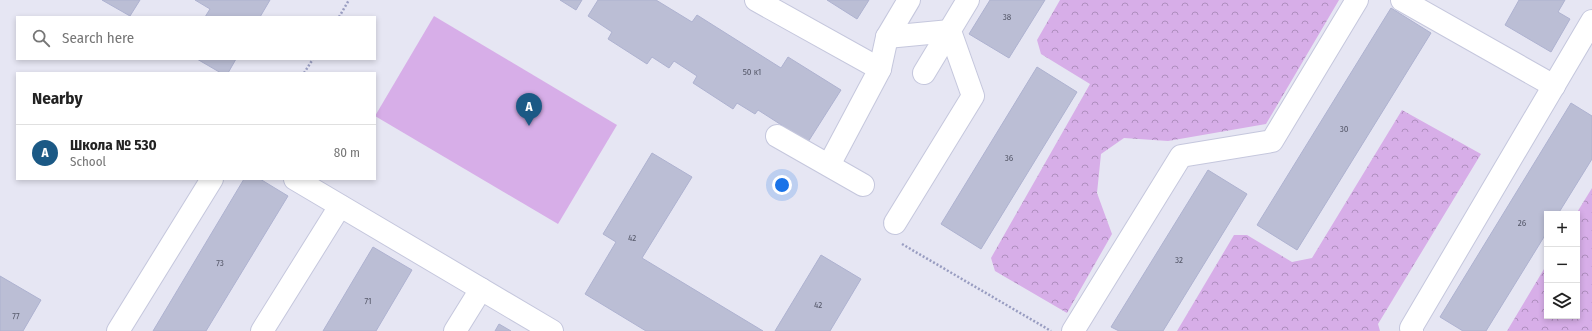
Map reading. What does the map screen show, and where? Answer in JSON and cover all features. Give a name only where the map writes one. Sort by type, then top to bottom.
[{"type":"lane","points":[[756,0],[880,68]]},
{"type":"lane","points":[[829,166],[880,68],[888,37],[909,0]]},
{"type":"lane","points":[[924,74],[968,0]]},
{"type":"lane","points":[[1073,331],[1181,156],[1272,141],[1357,0]]},
{"type":"lane","points":[[1402,0],[1554,86]]},
{"type":"lane","points":[[1412,331],[1411,328],[1592,21]]},
{"type":"lane","points":[[888,37],[950,31]]},
{"type":"lane","points":[[895,224],[973,96],[950,31]]},
{"type":"lane","points":[[777,136],[863,185]]},
{"type":"lane","points":[[118,331],[211,180]]},
{"type":"lane","points":[[297,180],[552,331]]},
{"type":"lane","points":[[262,331],[340,206]]},
{"type":"lane","points":[[455,331],[481,289]]},
{"type":"path","points":[[340,16],[349,0]]},
{"type":"path","points":[[305,72],[312,60]]},
{"type":"path","points":[[895,224],[889,236],[1052,331]]},
{"type":"green space","points":[[1060,0],[1339,0],[1266,124],[1168,141],[1124,138],[1101,154],[1097,193],[1112,234],[1067,313],[995,271],[991,258],[1090,84],[1041,54],[1037,40]]},
{"type":"green space","points":[[434,16],[617,125],[558,224],[376,117]]},
{"type":"green space","points":[[1402,110],[1481,154],[1378,324],[1380,331],[1177,331],[1234,235],[1247,235],[1292,262],[1312,258]]},
{"type":"green space","points":[[1592,188],[1592,331],[1507,331],[1544,269],[1544,319],[1580,319],[1580,211],[1578,211]]},
{"type":"building","points":[[102,0],[140,0],[130,16]]},
{"type":"building","points":[[195,0],[270,0],[261,16],[206,16],[210,9]]},
{"type":"building","points":[[560,0],[582,0],[576,10]]},
{"type":"building","points":[[598,0],[656,0],[692,22],[697,15],[781,68],[788,57],[841,90],[808,142],[758,110],[755,114],[737,103],[733,109],[693,83],[697,76],[674,61],[669,68],[652,57],[647,64],[608,39],[612,32],[588,16]]},
{"type":"building","points":[[827,0],[869,0],[857,19]]},
{"type":"building","points":[[990,0],[1045,0],[1009,58],[969,34]]},
{"type":"building","points":[[1519,0],[1565,0],[1558,12],[1570,19],[1551,52],[1505,25]]},
{"type":"building","points":[[1391,8],[1431,33],[1297,250],[1257,225]]},
{"type":"building","points":[[199,60],[235,60],[229,72],[219,72]]},
{"type":"building","points":[[1037,67],[1077,92],[981,249],[941,224]]},
{"type":"building","points":[[1571,103],[1592,116],[1592,159],[1560,211],[1544,211],[1544,237],[1486,331],[1463,331],[1440,317]]},
{"type":"building","points":[[652,153],[692,177],[642,258],[763,331],[646,331],[585,294],[616,242],[603,234]]},
{"type":"building","points":[[1208,170],[1247,194],[1163,331],[1119,331],[1111,327]]},
{"type":"building","points":[[243,180],[262,180],[288,196],[206,331],[153,331]]},
{"type":"building","points":[[373,247],[412,270],[376,331],[323,331]]},
{"type":"building","points":[[821,255],[861,279],[830,331],[775,331]]},
{"type":"building","points":[[0,276],[41,300],[23,331],[0,331]]},
{"type":"building","points":[[499,324],[511,331],[495,331]]},
{"type":"place","name":"Школа № 530","points":[[529,126]]}]
